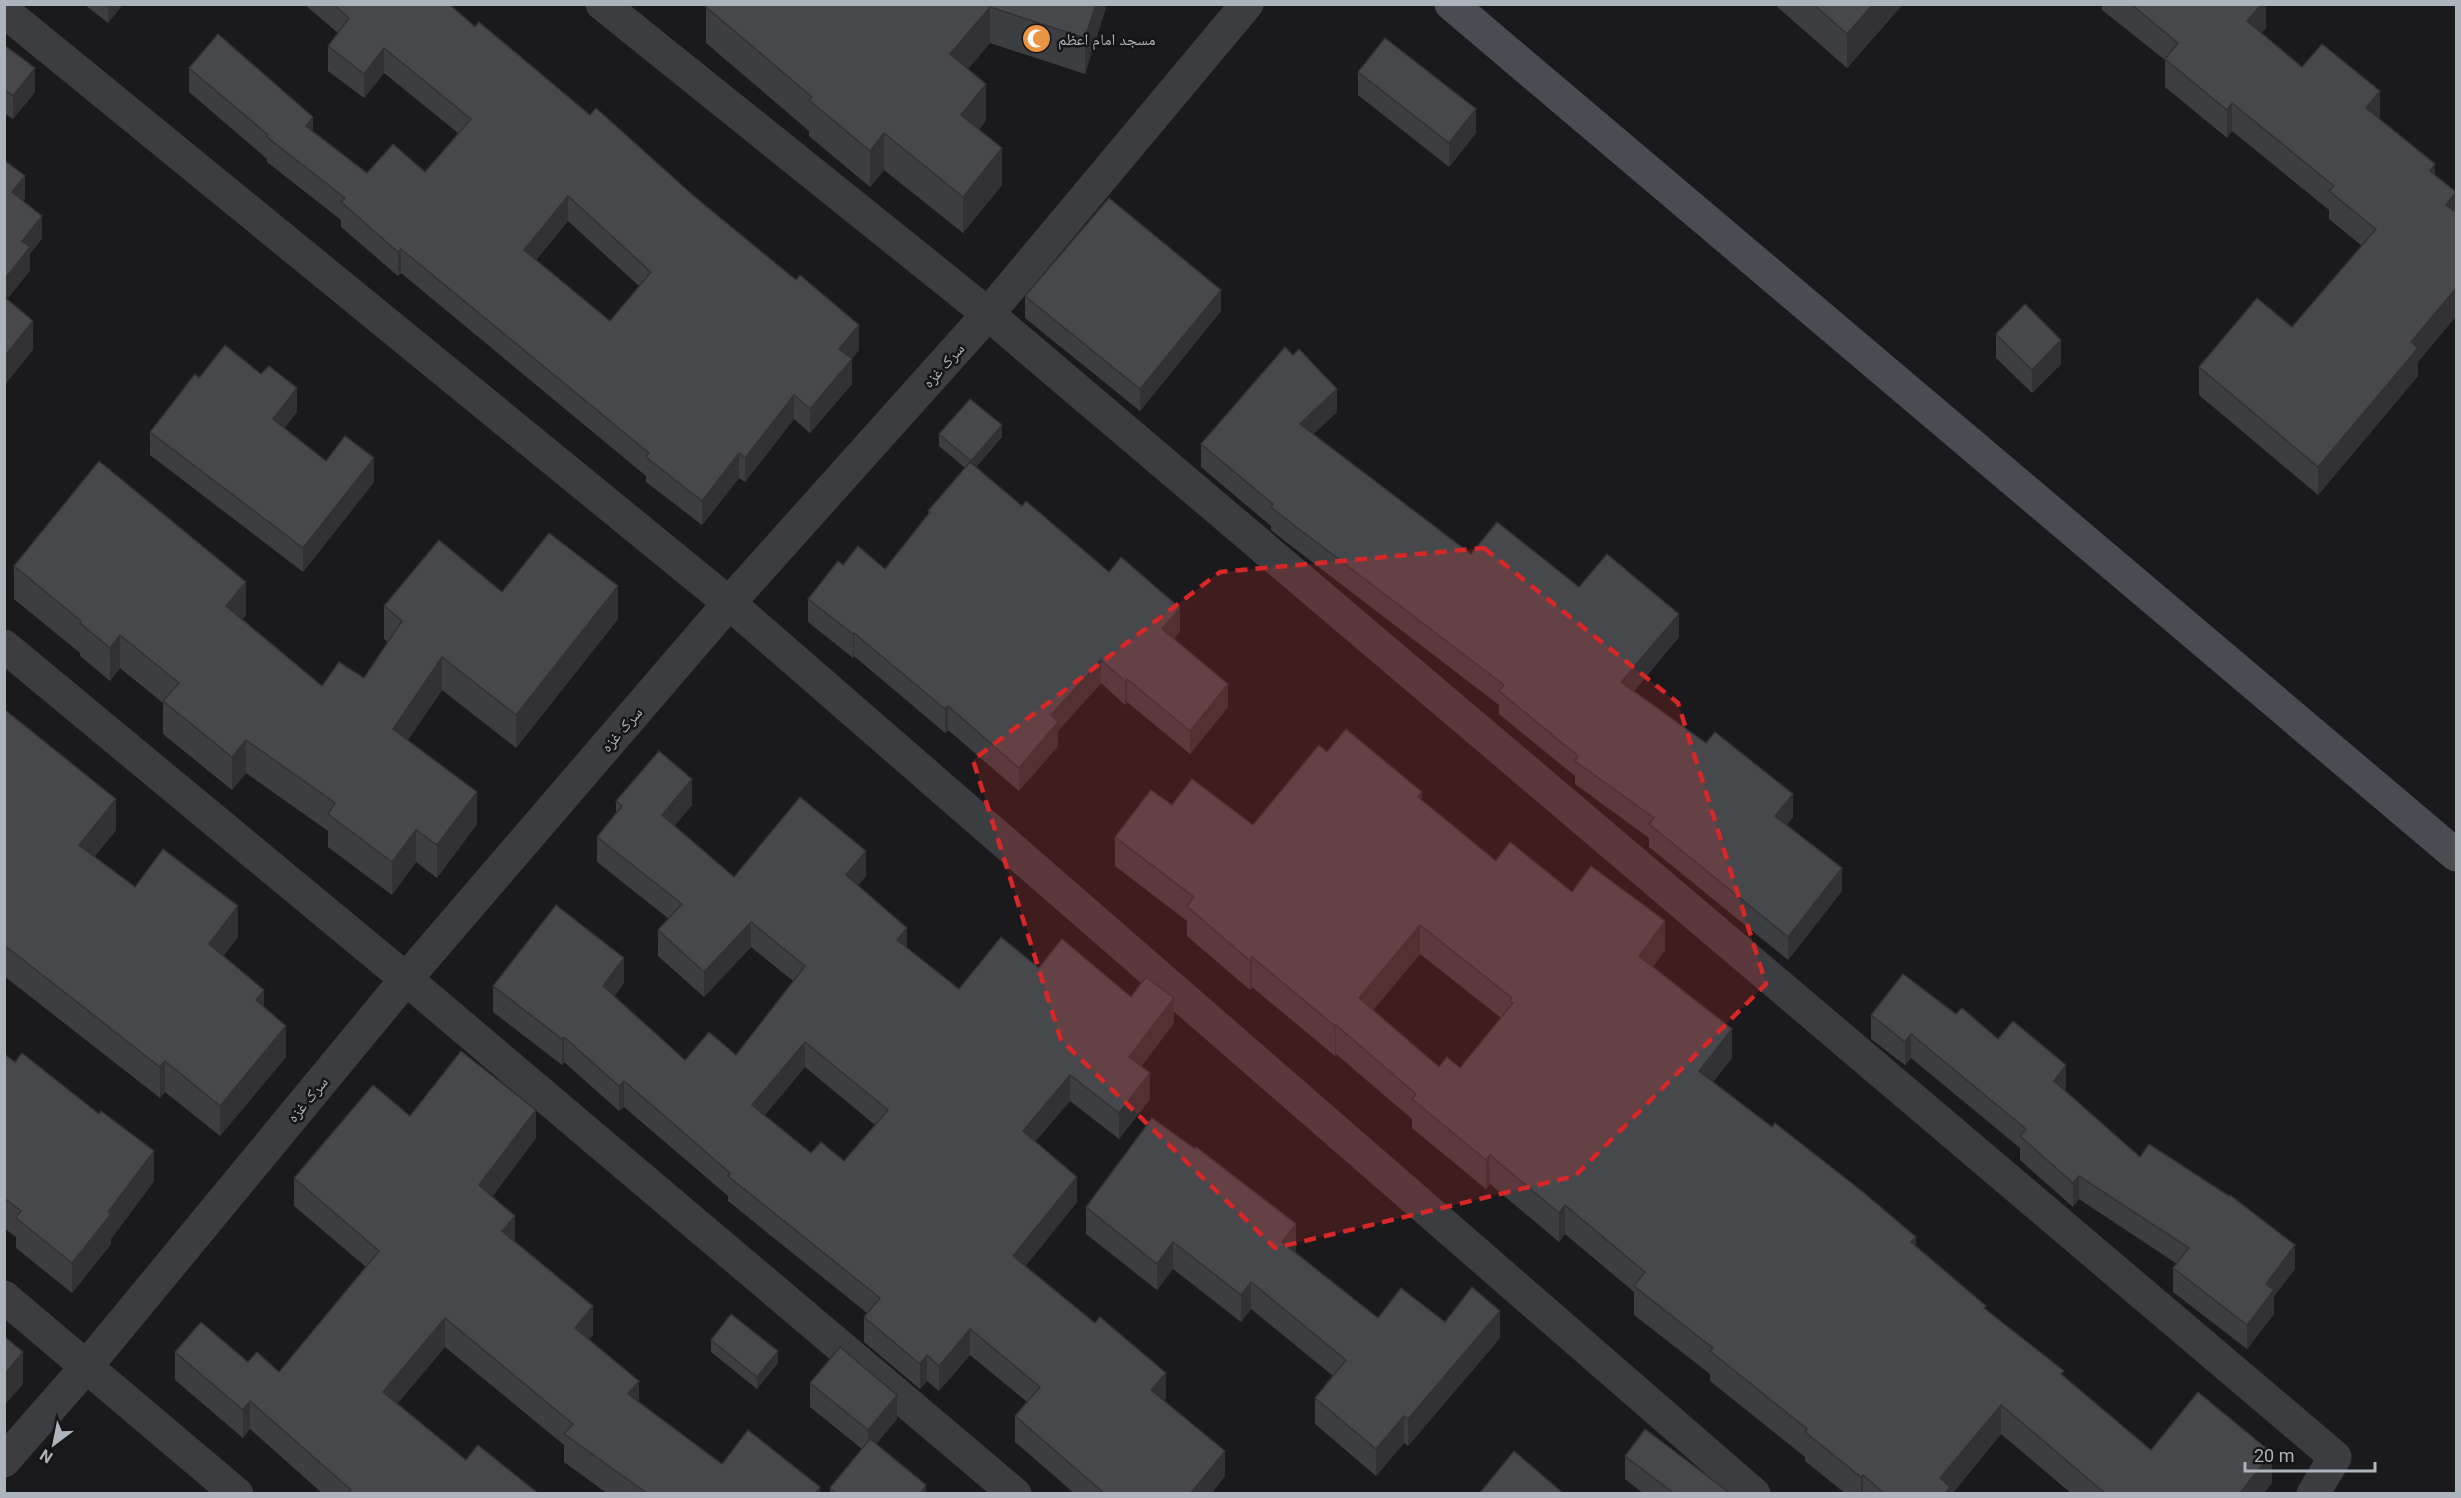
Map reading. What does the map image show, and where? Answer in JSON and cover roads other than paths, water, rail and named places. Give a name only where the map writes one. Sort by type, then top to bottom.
[{"type":"street","points":[[602,4],[988,315],[2335,1457],[2313,1494]]},
{"type":"street","name":"سرک غزه","points":[[4,1461],[86,1367],[406,980],[729,603],[988,315],[1247,4]]},
{"type":"street","points":[[1451,4],[2457,855]]},
{"type":"street","points":[[4,11],[729,603],[1754,1494]]},
{"type":"street","points":[[4,645],[406,980],[1015,1494]]},
{"type":"street","points":[[4,1297],[237,1494]]},
{"type":"place","name":"مسجد امام اعظم","points":[[1037,39]]}]
